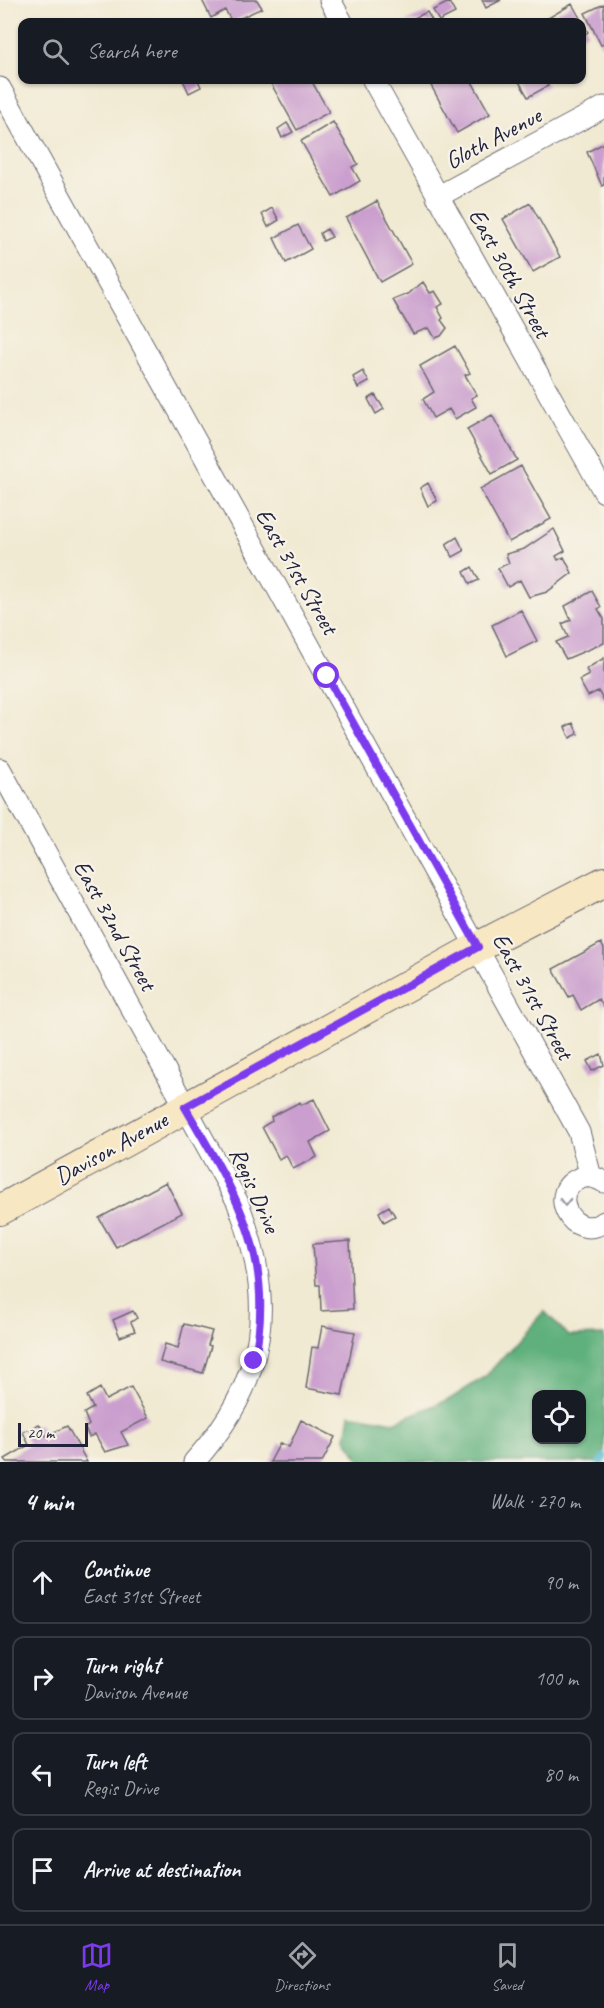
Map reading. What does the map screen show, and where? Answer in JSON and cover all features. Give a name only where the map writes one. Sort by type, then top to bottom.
[{"type":"street","points":[[330,0],[340,18]]},
{"type":"street","name":"East 30th Street","points":[[375,84],[604,492]]},
{"type":"street","name":"East 31st Street","points":[[0,88],[579,1132],[598,1179],[582,1177],[568,1187],[564,1194],[565,1211],[575,1224],[583,1227],[591,1228],[604,1222]]},
{"type":"street","name":"Gloth Avenue","points":[[437,197],[604,106]]},
{"type":"street","name":"East 32nd Street","points":[[0,769],[185,1107]]},
{"type":"street","name":"Davison Avenue","points":[[0,1210],[478,947],[604,882]]},
{"type":"street","name":"Regis Drive","points":[[185,1107],[237,1201],[251,1237],[259,1269],[262,1301],[258,1340],[242,1394],[224,1425],[194,1462]]},
{"type":"green space","points":[[544,1311],[569,1336],[604,1335],[604,1462],[361,1462],[346,1438],[350,1414],[394,1422],[450,1399],[486,1376]]},
{"type":"building","points":[[202,0],[257,0],[262,8],[241,18],[230,18],[225,10],[211,18]]},
{"type":"building","points":[[482,0],[501,0],[486,8]]},
{"type":"building","points":[[449,2],[455,13],[445,18],[437,18],[433,10]]},
{"type":"building","points":[[572,4],[580,18],[548,18]]},
{"type":"building","points":[[604,4],[604,44],[601,45],[585,13]]},
{"type":"building","points":[[427,12],[431,18],[414,18]]},
{"type":"building","points":[[185,84],[200,84],[201,87],[189,93]]},
{"type":"building","points":[[271,84],[313,84],[329,112],[297,130]]},
{"type":"building","points":[[430,84],[473,84],[490,114],[457,133]]},
{"type":"building","points":[[520,84],[547,84],[548,86],[528,97]]},
{"type":"building","points":[[333,122],[358,164],[352,167],[360,181],[333,197],[301,141]]},
{"type":"building","points":[[287,123],[293,132],[282,138],[278,129]]},
{"type":"building","points":[[604,143],[604,185],[602,186],[587,152]]},
{"type":"building","points":[[377,201],[412,264],[380,282],[346,218]]},
{"type":"building","points":[[530,203],[560,257],[533,272],[503,219]]},
{"type":"building","points":[[272,208],[279,220],[268,227],[262,214]]},
{"type":"building","points":[[298,225],[311,249],[286,263],[274,238]]},
{"type":"building","points":[[327,229],[332,237],[323,241],[320,233]]},
{"type":"building","points":[[423,282],[430,293],[435,291],[443,304],[437,307],[443,318],[441,320],[447,328],[441,336],[435,338],[429,328],[413,334],[393,300],[408,294]]},
{"type":"building","points":[[455,346],[470,373],[465,375],[477,395],[471,398],[476,407],[455,419],[449,409],[433,418],[423,399],[434,392],[420,366]]},
{"type":"building","points":[[363,371],[369,382],[358,388],[353,377]]},
{"type":"building","points":[[375,395],[384,409],[376,414],[368,399]]},
{"type":"building","points":[[492,415],[517,460],[492,474],[467,429]]},
{"type":"building","points":[[521,466],[551,519],[509,542],[480,489]]},
{"type":"building","points":[[428,483],[437,501],[428,506],[420,488]]},
{"type":"building","points":[[554,529],[565,551],[556,556],[558,560],[564,557],[572,573],[547,592],[529,597],[520,580],[508,587],[498,568],[509,563],[506,554],[524,549]]},
{"type":"building","points":[[457,537],[464,551],[453,557],[446,544]]},
{"type":"building","points":[[472,567],[479,580],[470,584],[464,572]]},
{"type":"building","points":[[592,591],[601,607],[598,609],[604,619],[604,643],[566,659],[556,642],[568,637],[562,624],[571,620],[565,606]]},
{"type":"building","points":[[521,610],[537,641],[507,656],[492,625]]},
{"type":"building","points":[[604,658],[604,701],[598,691],[588,696],[579,680],[589,675],[586,669]]},
{"type":"building","points":[[573,723],[578,734],[570,738],[565,727]]},
{"type":"building","points":[[601,943],[604,949],[604,1008],[599,999],[581,1010],[573,995],[569,997],[553,969]]},
{"type":"building","points":[[601,1054],[604,1065],[592,1071],[587,1061]]},
{"type":"building","points":[[314,1099],[330,1131],[310,1142],[317,1157],[293,1169],[286,1155],[279,1159],[262,1127],[272,1121],[271,1117],[300,1102],[301,1105]]},
{"type":"building","points":[[166,1182],[182,1213],[116,1247],[99,1218]]},
{"type":"building","points":[[389,1206],[395,1216],[384,1222],[379,1212]]},
{"type":"building","points":[[350,1241],[353,1309],[321,1311],[320,1285],[316,1285],[313,1244]]},
{"type":"building","points":[[133,1311],[137,1318],[131,1322],[135,1331],[120,1337],[113,1320]]},
{"type":"building","points":[[184,1324],[212,1331],[208,1345],[211,1346],[203,1373],[160,1362],[165,1344],[178,1348]]},
{"type":"building","points":[[322,1326],[355,1332],[342,1395],[306,1388],[312,1347],[318,1348]]},
{"type":"building","points":[[131,1387],[148,1418],[121,1432],[128,1445],[105,1452],[95,1434],[89,1437],[85,1428],[89,1425],[84,1413],[93,1408],[87,1396],[100,1388],[106,1400]]},
{"type":"building","points":[[301,1420],[335,1437],[322,1462],[270,1462],[280,1443],[289,1447]]},
{"type":"building","points":[[39,1424],[46,1436],[67,1426],[87,1462],[7,1462],[5,1459],[29,1445],[23,1432]]},
{"type":"waterway","points":[[601,1462],[604,1457]]},
{"type":"route","points":[[254,1361],[262,1301],[259,1269],[251,1237],[237,1201],[185,1107],[478,947],[327,676]]}]
